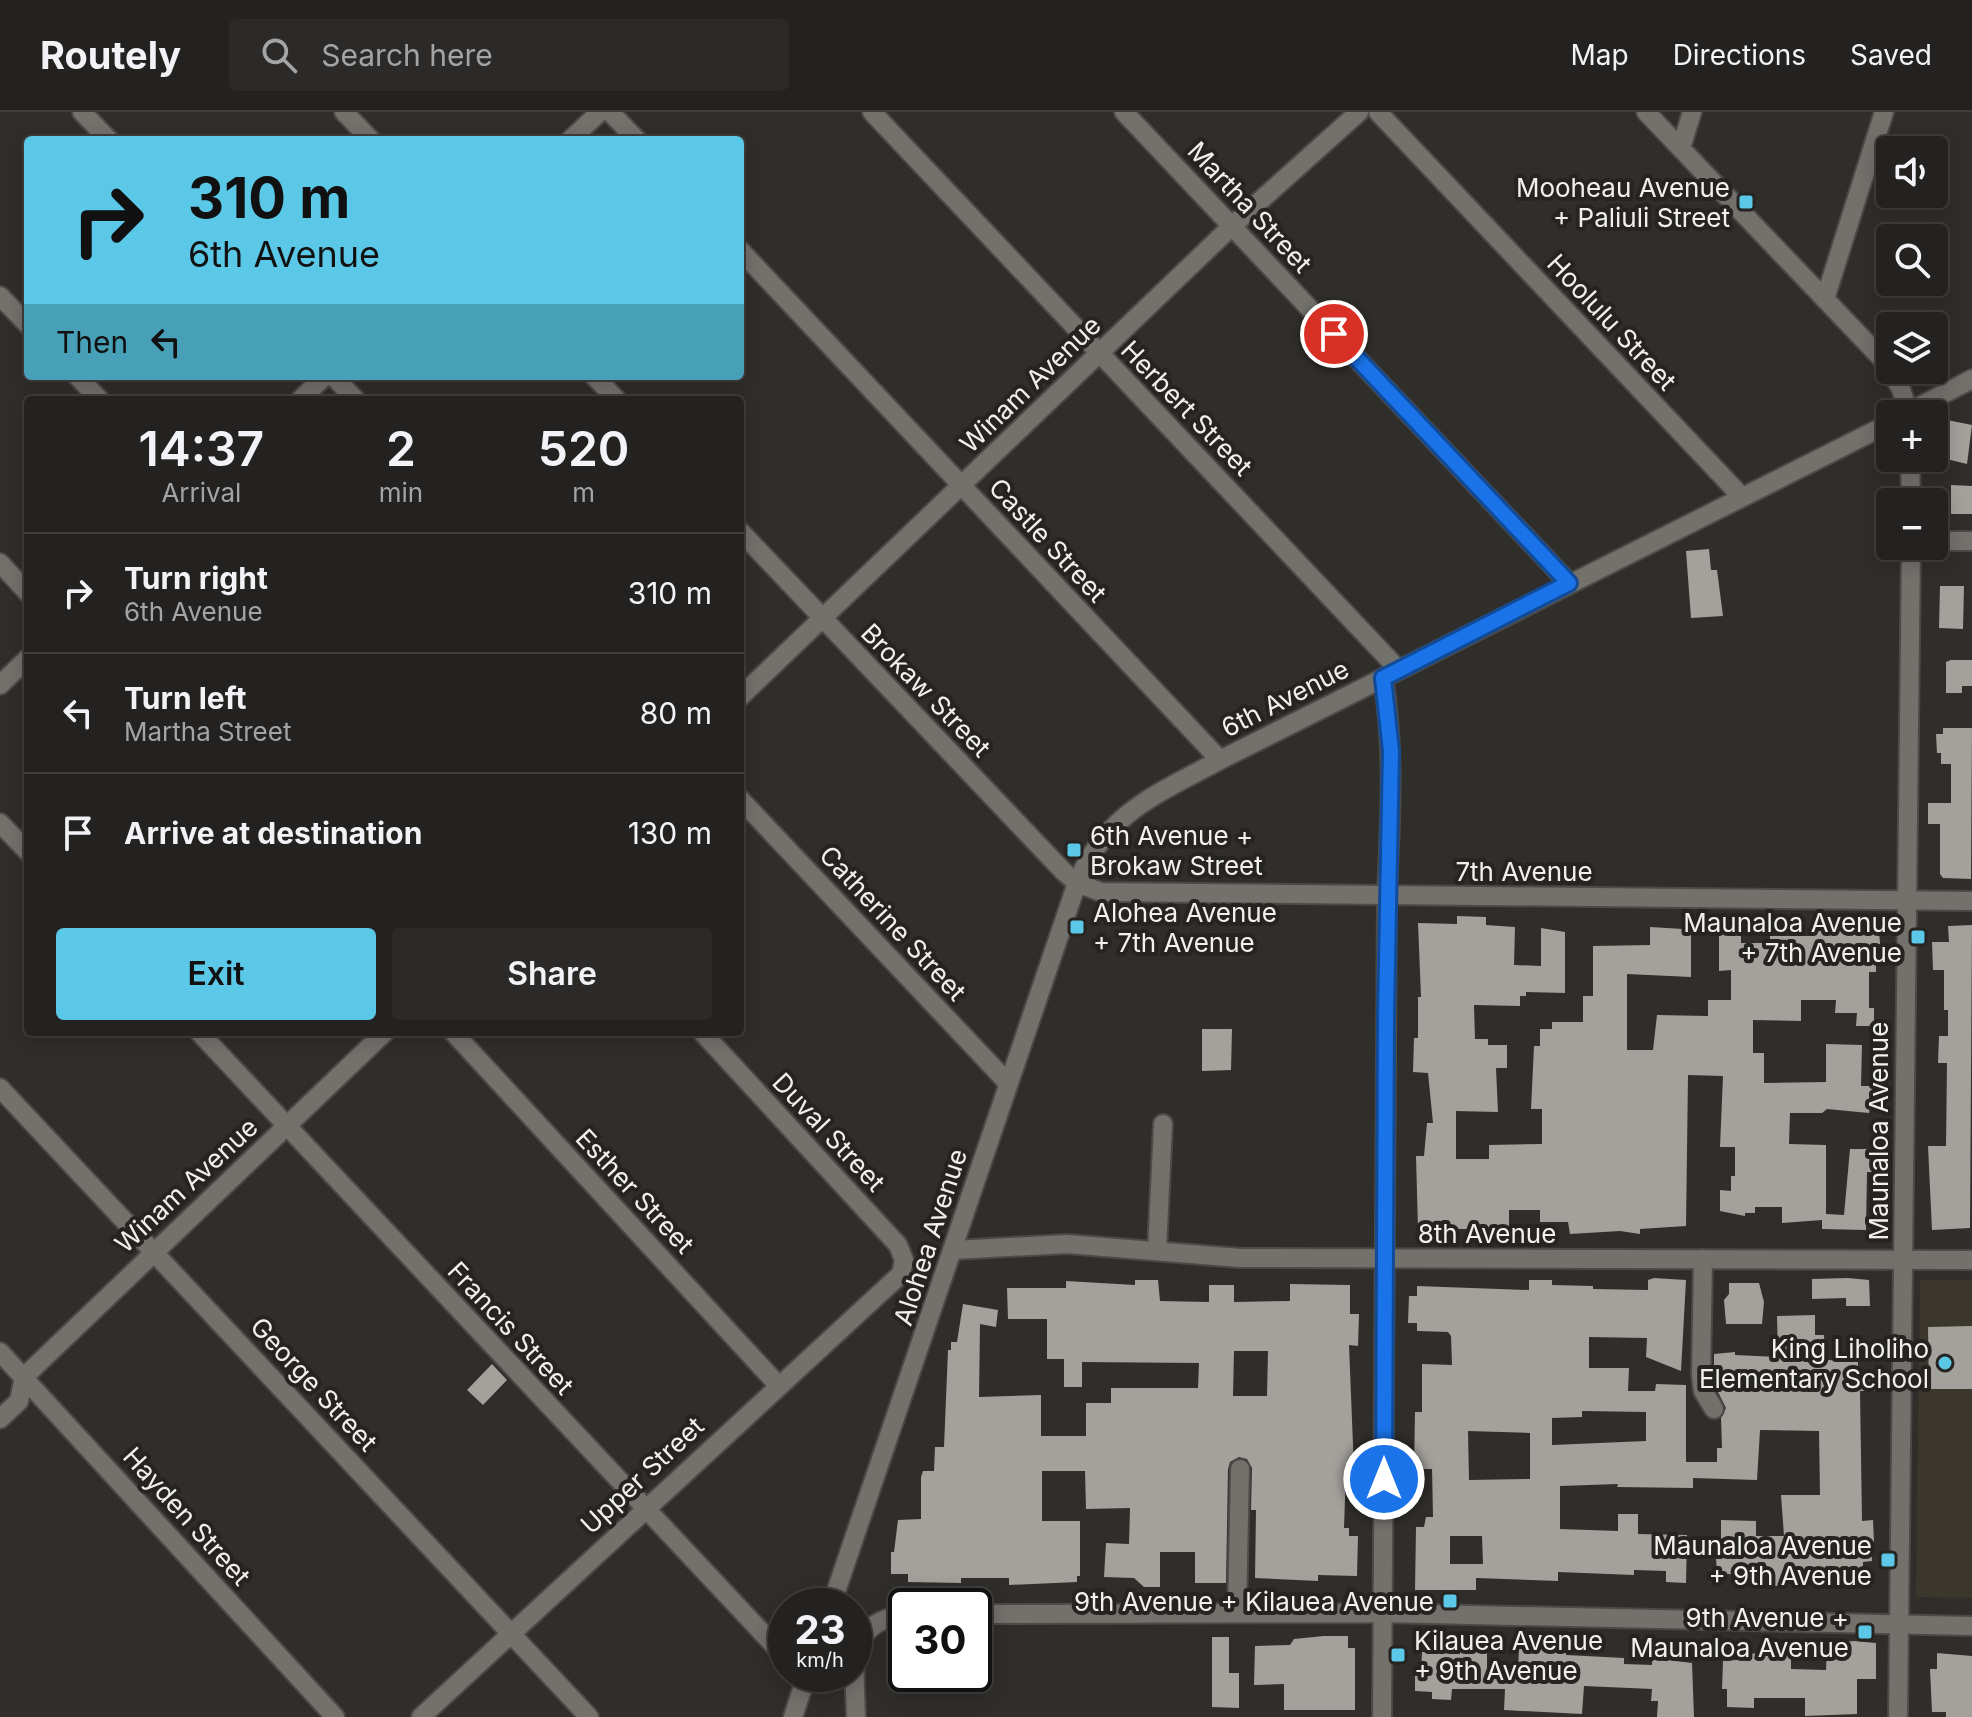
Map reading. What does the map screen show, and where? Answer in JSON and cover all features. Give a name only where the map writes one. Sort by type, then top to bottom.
[{"type":"street","points":[[82,112],[105,136]]},
{"type":"street","points":[[344,112],[367,136]]},
{"type":"street","points":[[574,136],[600,112]]},
{"type":"street","points":[[610,112],[633,136]]},
{"type":"street","name":"Herbert Street","points":[[872,112],[1099,354],[1117,369],[1391,674]]},
{"type":"street","name":"Martha Street","points":[[1124,112],[1569,583]]},
{"type":"street","name":"Winam Avenue","points":[[744,693],[1232,226],[1359,112]]},
{"type":"street","name":"Hoolulu Street","points":[[1378,112],[1742,497]]},
{"type":"street","points":[[1646,112],[1885,362],[1904,400]]},
{"type":"street","points":[[1681,148],[1692,112]]},
{"type":"street","points":[[1825,299],[1884,112]]},
{"type":"street","name":"Castle Street","points":[[744,254],[1220,760]]},
{"type":"street","points":[[0,296],[24,321]]},
{"type":"street","points":[[1932,400],[1972,379]]},
{"type":"street","points":[[81,380],[96,396]]},
{"type":"street","points":[[304,396],[321,380]]},
{"type":"street","points":[[337,380],[352,396]]},
{"type":"street","points":[[598,380],[613,396]]},
{"type":"street","name":"6th Avenue","points":[[1077,883],[1086,859],[1122,816],[1220,760],[1876,430]]},
{"type":"street","name":"Brokaw Street","points":[[744,535],[1077,883]]},
{"type":"street","points":[[1948,541],[1972,541]]},
{"type":"street","name":"Maunaloa Avenue","points":[[1898,1717],[1911,560]]},
{"type":"street","points":[[0,563],[24,589]]},
{"type":"street","points":[[0,685],[24,662]]},
{"type":"street","points":[[1382,1717],[1383,1258],[1391,674]]},
{"type":"street","name":"Catherine Street","points":[[744,803],[1007,1082]]},
{"type":"street","points":[[0,823],[24,848]]},
{"type":"street","name":"7th Avenue","points":[[1077,883],[1101,892],[1972,901]]},
{"type":"street","name":"Alohea Avenue","points":[[837,1588],[1077,883]]},
{"type":"street","name":"Francis Street","points":[[203,1036],[768,1639]]},
{"type":"street","name":"Winam Avenue","points":[[24,1377],[381,1036]]},
{"type":"street","name":"Esther Street","points":[[457,1036],[778,1385]]},
{"type":"street","name":"Duval Street","points":[[706,1036],[898,1245],[904,1260],[901,1274]]},
{"type":"street","name":"George Street","points":[[0,1088],[589,1717]]},
{"type":"street","points":[[1157,1250],[1163,1124]]},
{"type":"street","name":"8th Avenue","points":[[954,1250],[1067,1244],[1240,1258],[1972,1260]]},
{"type":"street","points":[[1703,1259],[1711,1338],[1693,1374],[1714,1409]]},
{"type":"street","name":"Upper Street","points":[[421,1717],[901,1274]]},
{"type":"street","name":"Hayden Street","points":[[0,1352],[335,1717]]},
{"type":"street","points":[[0,1419],[19,1401],[24,1377]]},
{"type":"street","points":[[1237,1612],[1240,1469]]},
{"type":"street","points":[[992,1614],[1384,1613],[1972,1626]]},
{"type":"street","points":[[856,1717],[855,1661],[862,1636],[869,1627],[888,1618]]},
{"type":"street","points":[[793,1717],[800,1692]]},
{"type":"shaded area","name":"King Liholiho Elementary School","points":[[1920,1280],[1972,1280],[1972,1598],[1916,1597]]},
{"type":"building","points":[[1948,420],[1972,425],[1967,464],[1948,459]]},
{"type":"building","points":[[1951,485],[1972,486],[1972,514],[1951,514]]},
{"type":"building","points":[[1709,549],[1711,570],[1717,570],[1723,616],[1691,618],[1686,551]]},
{"type":"building","points":[[1940,586],[1964,586],[1963,629],[1939,628]]},
{"type":"building","points":[[1972,660],[1972,686],[1962,686],[1962,693],[1946,693],[1946,662]]},
{"type":"building","points":[[1943,728],[1972,728],[1971,879],[1943,878],[1940,874],[1940,824],[1928,824],[1928,803],[1951,803],[1951,764],[1941,764],[1941,753],[1937,753],[1936,734],[1943,734]]},
{"type":"building","points":[[1457,916],[1486,917],[1486,925],[1515,927],[1514,965],[1541,966],[1541,928],[1565,932],[1565,993],[1526,992],[1526,996],[1520,996],[1520,1006],[1474,1005],[1475,1039],[1488,1039],[1488,1045],[1507,1045],[1507,1068],[1496,1068],[1498,1112],[1456,1111],[1456,1159],[1489,1159],[1489,1145],[1542,1144],[1542,1109],[1531,1109],[1534,1046],[1540,1046],[1540,1029],[1552,1029],[1552,1022],[1583,1022],[1583,996],[1593,996],[1593,946],[1650,945],[1650,927],[1683,929],[1683,935],[1691,935],[1691,977],[1627,974],[1627,1050],[1653,1050],[1657,1015],[1708,1016],[1708,1000],[1731,1000],[1731,970],[1719,971],[1719,929],[1741,929],[1741,943],[1770,943],[1770,936],[1811,936],[1811,925],[1878,922],[1882,963],[1876,963],[1876,972],[1869,972],[1869,1008],[1874,1008],[1874,1026],[1856,1026],[1857,1013],[1835,1013],[1836,1000],[1801,1000],[1801,1021],[1753,1020],[1753,1053],[1764,1053],[1764,1083],[1826,1082],[1826,1044],[1862,1045],[1861,1086],[1873,1086],[1869,1113],[1827,1109],[1822,1113],[1790,1113],[1789,1144],[1826,1145],[1826,1214],[1844,1215],[1850,1149],[1867,1149],[1872,1172],[1867,1172],[1866,1230],[1822,1229],[1822,1220],[1782,1223],[1782,1207],[1755,1207],[1755,1213],[1745,1213],[1745,1216],[1720,1211],[1720,1190],[1731,1191],[1731,1176],[1735,1176],[1735,1147],[1720,1147],[1723,1076],[1688,1075],[1686,1226],[1640,1229],[1640,1234],[1620,1231],[1570,1234],[1568,1222],[1540,1222],[1540,1210],[1509,1210],[1509,1229],[1418,1229],[1416,1156],[1424,1156],[1427,1123],[1433,1123],[1428,1073],[1413,1072],[1414,1038],[1418,1038],[1418,997],[1421,997],[1418,923],[1457,924]]},
{"type":"building","points":[[1972,925],[1970,1228],[1932,1230],[1928,1146],[1946,1146],[1947,1063],[1938,1063],[1939,1036],[1948,1036],[1948,1010],[1944,1010],[1944,970],[1933,970],[1932,942],[1949,942],[1948,926]]},
{"type":"building","points":[[1202,1029],[1232,1029],[1231,1070],[1202,1071]]},
{"type":"building","points":[[1812,1279],[1869,1280],[1870,1306],[1846,1306],[1846,1298],[1812,1299]]},
{"type":"building","points":[[1135,1280],[1158,1280],[1160,1301],[1209,1302],[1209,1285],[1234,1285],[1234,1302],[1290,1301],[1290,1284],[1350,1285],[1350,1314],[1359,1314],[1358,1346],[1349,1345],[1354,1470],[1346,1470],[1344,1528],[1349,1528],[1349,1536],[1358,1536],[1357,1576],[1318,1575],[1318,1581],[1255,1578],[1256,1510],[1251,1510],[1252,1468],[1247,1459],[1239,1457],[1230,1462],[1228,1469],[1226,1583],[1195,1583],[1195,1552],[1160,1552],[1160,1587],[1144,1587],[1134,1578],[1104,1577],[1106,1543],[1129,1544],[1130,1508],[1086,1509],[1085,1471],[1042,1471],[1042,1521],[1080,1521],[1080,1576],[1077,1576],[1077,1582],[1009,1585],[1009,1578],[961,1578],[961,1583],[908,1582],[908,1574],[891,1574],[891,1552],[894,1552],[898,1520],[921,1519],[921,1477],[923,1471],[934,1471],[935,1447],[944,1447],[948,1350],[951,1350],[951,1342],[957,1342],[963,1304],[998,1310],[996,1327],[980,1324],[979,1397],[1041,1395],[1041,1436],[1086,1436],[1086,1403],[1111,1403],[1111,1388],[1198,1388],[1199,1363],[1082,1362],[1082,1387],[1064,1387],[1064,1359],[1047,1359],[1047,1319],[1008,1319],[1007,1288],[1066,1288],[1066,1281],[1135,1285]],"holes":[[[1234,1351],[1268,1351],[1267,1396],[1233,1396]]]},
{"type":"building","points":[[1529,1280],[1552,1280],[1552,1285],[1593,1286],[1593,1289],[1648,1290],[1648,1280],[1686,1280],[1681,1371],[1646,1357],[1647,1338],[1589,1337],[1589,1368],[1629,1368],[1628,1391],[1655,1391],[1656,1384],[1686,1385],[1686,1462],[1717,1462],[1717,1448],[1722,1448],[1721,1418],[1726,1408],[1714,1384],[1714,1354],[1735,1352],[1735,1355],[1778,1357],[1777,1316],[1815,1315],[1815,1335],[1824,1335],[1825,1360],[1858,1361],[1858,1375],[1876,1376],[1876,1391],[1860,1391],[1862,1521],[1873,1520],[1874,1542],[1871,1542],[1872,1561],[1863,1562],[1863,1578],[1785,1575],[1785,1586],[1764,1586],[1764,1577],[1717,1573],[1715,1543],[1721,1543],[1721,1520],[1756,1521],[1756,1536],[1784,1536],[1781,1495],[1820,1495],[1819,1431],[1760,1430],[1757,1480],[1693,1478],[1693,1488],[1617,1487],[1618,1484],[1560,1486],[1560,1529],[1618,1531],[1618,1514],[1638,1514],[1638,1534],[1687,1535],[1686,1583],[1666,1582],[1666,1571],[1634,1570],[1634,1575],[1558,1572],[1558,1581],[1476,1578],[1476,1590],[1415,1590],[1416,1527],[1424,1527],[1426,1517],[1433,1517],[1432,1469],[1414,1469],[1415,1412],[1422,1412],[1422,1364],[1452,1365],[1451,1336],[1448,1332],[1417,1331],[1417,1323],[1408,1323],[1409,1296],[1417,1296],[1417,1286],[1529,1290]],"holes":[[[1582,1411],[1646,1412],[1646,1441],[1552,1445],[1552,1418],[1582,1417]],[[1468,1431],[1530,1433],[1530,1479],[1469,1480]],[[1450,1536],[1482,1536],[1483,1564],[1450,1564]]]},
{"type":"building","points":[[1729,1283],[1759,1283],[1764,1302],[1762,1324],[1726,1324],[1724,1300],[1729,1294]]},
{"type":"building","points":[[1972,1326],[1972,1389],[1929,1389],[1928,1327]]},
{"type":"building","points":[[492,1364],[507,1380],[483,1405],[467,1390]]},
{"type":"building","points":[[1348,1636],[1348,1648],[1355,1648],[1355,1710],[1284,1710],[1284,1684],[1254,1685],[1255,1646],[1290,1645],[1294,1639]]},
{"type":"building","points":[[1212,1637],[1229,1637],[1229,1673],[1239,1673],[1239,1708],[1212,1707]]},
{"type":"building","points":[[1854,1641],[1876,1643],[1876,1679],[1857,1679],[1857,1714],[1805,1716],[1805,1698],[1754,1698],[1754,1708],[1727,1707],[1727,1689],[1722,1689],[1723,1661],[1737,1660],[1737,1653],[1791,1655],[1791,1669],[1826,1670],[1827,1644]]},
{"type":"building","points":[[1460,1643],[1487,1643],[1487,1673],[1518,1674],[1519,1646],[1566,1648],[1566,1655],[1624,1658],[1624,1664],[1652,1665],[1653,1645],[1668,1646],[1667,1660],[1692,1663],[1694,1717],[1657,1717],[1658,1701],[1651,1701],[1652,1689],[1584,1686],[1582,1714],[1504,1710],[1505,1689],[1452,1689],[1451,1700],[1432,1699],[1432,1692],[1415,1691],[1415,1673],[1421,1673],[1422,1652],[1460,1654]]},
{"type":"building","points":[[1937,1653],[1972,1656],[1972,1717],[1946,1717],[1946,1712],[1932,1712],[1930,1669],[1937,1669]]},
{"type":"place","name":"Mooheau Avenue + Paliuli Street","points":[[1746,202]]},
{"type":"place","name":"6th Avenue + Brokaw Street","points":[[1074,850]]},
{"type":"place","name":"Alohea Avenue + 7th Avenue","points":[[1077,927]]},
{"type":"place","name":"Maunaloa Avenue + 7th Avenue","points":[[1918,937]]},
{"type":"place","name":"King Liholiho Elementary School","points":[[1945,1363]]},
{"type":"place","name":"Maunaloa Avenue + 9th Avenue","points":[[1888,1560]]},
{"type":"place","name":"9th Avenue + Kilauea Avenue","points":[[1450,1601]]},
{"type":"place","name":"9th Avenue + Maunaloa Avenue","points":[[1865,1632]]},
{"type":"place","name":"Kilauea Avenue + 9th Avenue","points":[[1398,1655]]},
{"type":"route","points":[[1334,334],[1569,583],[1383,678],[1391,726],[1383,1258],[1384,1479]]}]
